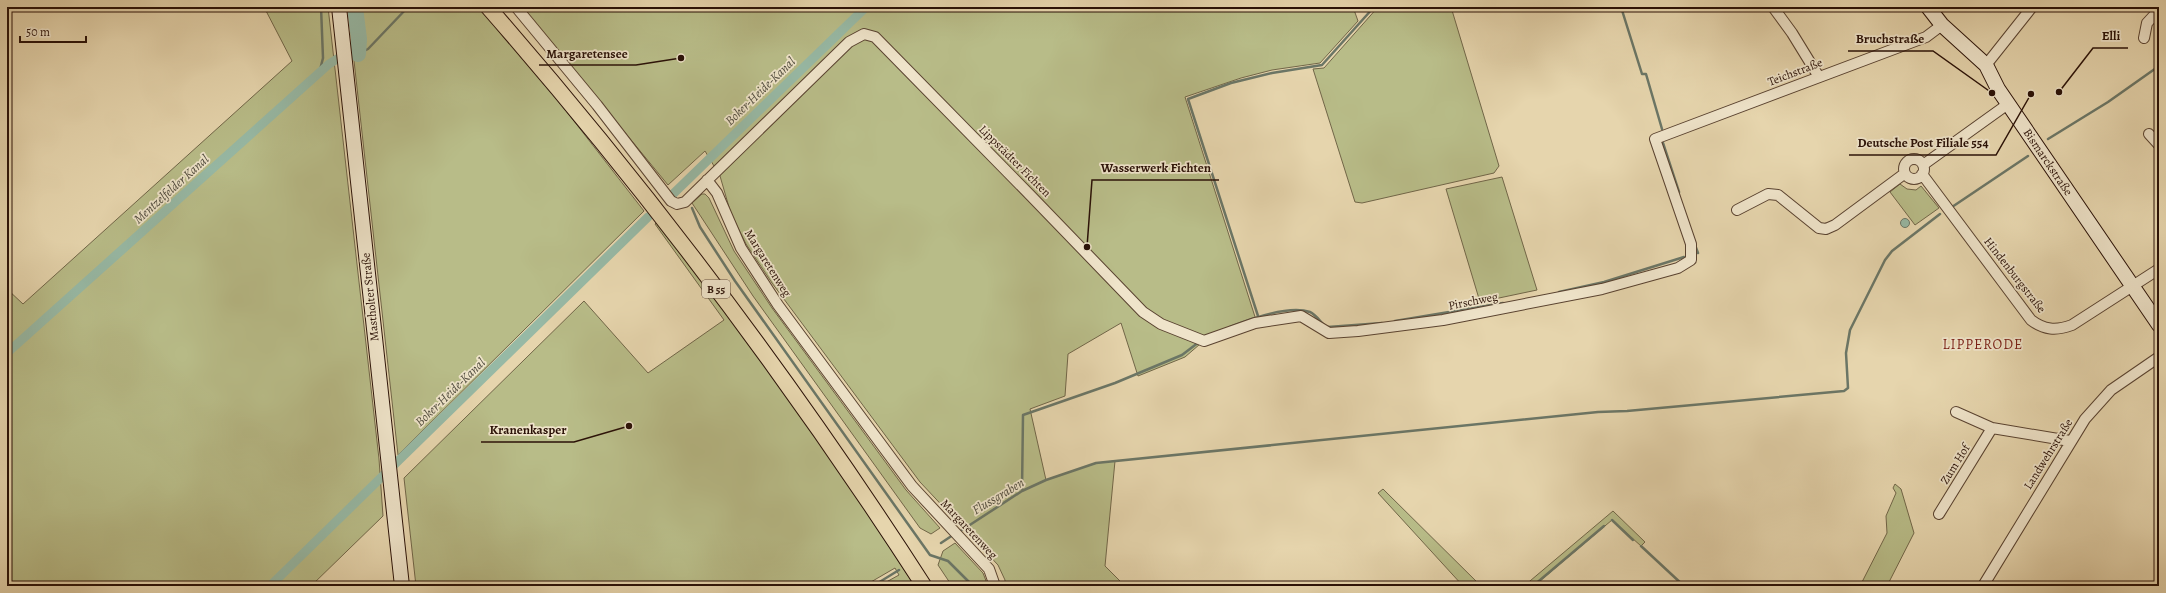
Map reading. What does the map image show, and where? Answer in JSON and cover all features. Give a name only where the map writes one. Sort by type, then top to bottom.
[{"type":"main road","name":"B 55","points":[[488,7],[624,170],[714,285],[790,389],[924,586]]},
{"type":"main road","name":"B 55","points":[[500,7],[556,72],[707,261],[797,384],[934,586]]},
{"type":"street","name":"Mastholter Straße","points":[[339,7],[402,586]]},
{"type":"street","points":[[516,7],[597,105],[671,201],[677,204],[685,202],[708,180]]},
{"type":"street","points":[[1773,7],[1792,33],[1819,77]]},
{"type":"street","name":"Bismarckstraße","points":[[1928,7],[1942,25],[1986,66],[2008,104],[2159,325]]},
{"type":"street","points":[[1986,66],[2032,7]]},
{"type":"street","points":[[2144,38],[2147,23],[2159,10]]},
{"type":"street","name":"Teichstraße","points":[[1655,139],[1926,37],[1942,25]]},
{"type":"street","name":"Lippstädter Fichten","points":[[708,180],[849,42],[864,34],[880,41],[1143,312]]},
{"type":"street","points":[[1904,174],[1913,179],[1922,170],[2008,104]]},
{"type":"street","points":[[2149,134],[2159,145]]},
{"type":"street","name":"Pirschweg","points":[[1143,312],[1162,324],[1204,341],[1256,323],[1301,316],[1329,333],[1358,331],[1443,320],[1602,289],[1678,268],[1692,260],[1691,244],[1655,139]]},
{"type":"street","points":[[1904,174],[1904,165],[1909,160],[1918,160],[1922,170]]},
{"type":"street","name":"Hindenburgstraße","points":[[1922,170],[2031,320],[2038,325],[2052,329],[2062,329],[2072,325],[2159,269]]},
{"type":"street","points":[[1738,210],[1768,194],[1778,195],[1819,228],[1826,229],[1835,225],[1904,174]]},
{"type":"street","name":"Margaretenweg","points":[[708,180],[717,193],[741,248],[778,305],[912,486],[989,569],[995,586]]},
{"type":"street","name":"Landwehrstraße","points":[[1983,586],[2070,441],[2085,419],[2111,390],[2159,357]]},
{"type":"street","points":[[1956,412],[1992,428],[2070,441]]},
{"type":"street","name":"Zum Hof","points":[[1939,514],[1992,428]]},
{"type":"shaded area","points":[[264,7],[328,7],[379,459],[383,516],[311,586],[7,586],[7,289],[23,304],[292,61]]},
{"type":"shaded area","points":[[348,7],[480,7],[528,62],[644,211],[398,455]]},
{"type":"shaded area","points":[[522,7],[1353,7],[1358,21],[1320,63],[1272,70],[1241,78],[1185,97],[1256,320],[1207,338],[1185,357],[1138,376],[1121,323],[1068,354],[1065,396],[1030,409],[1046,480],[1096,463],[1115,461],[1105,566],[1125,586],[1005,586],[1005,580],[998,565],[920,482],[772,283],[746,244],[731,214],[720,176],[705,151],[668,185]]},
{"type":"shaded area","points":[[1378,7],[1451,7],[1499,166],[1494,173],[1362,203],[1355,202],[1313,69],[1324,68]]},
{"type":"shaded area","points":[[1502,177],[1537,290],[1480,302],[1446,189]]},
{"type":"shaded area","points":[[1900,184],[1907,189],[1916,190],[1921,186],[1939,208],[1915,225],[1890,192]]},
{"type":"shaded area","points":[[702,194],[705,194],[709,198],[734,251],[772,308],[906,490],[940,528],[931,534],[920,528],[753,296],[692,203]]},
{"type":"shaded area","points":[[1905,218],[1910,223],[1905,228],[1900,223]]},
{"type":"shaded area","points":[[657,222],[732,320],[835,464],[915,586],[879,586],[899,575],[895,568],[864,586],[416,586],[404,478],[584,301],[648,373],[724,320],[655,224]]},
{"type":"shaded area","points":[[1895,484],[1901,489],[1914,533],[1887,586],[1860,586],[1887,533],[1886,516],[1896,493],[1893,488]]},
{"type":"shaded area","points":[[1383,489],[1481,586],[1463,586],[1378,493]]},
{"type":"shaded area","points":[[1613,511],[1645,542],[1641,546],[1612,520],[1534,586],[1524,586]]},
{"type":"shaded area","points":[[955,543],[983,573],[988,586],[952,586],[938,565],[943,551]]},
{"type":"waterway","points":[[319,74],[323,58],[321,7]]},
{"type":"waterway","points":[[355,7],[359,39],[358,54]]},
{"type":"waterway","points":[[358,54],[368,49],[408,7]]},
{"type":"waterway","name":"Boker-Heide-Kanal","points":[[673,194],[866,7]]},
{"type":"waterway","points":[[1258,316],[1188,99],[1231,83],[1272,73],[1322,65],[1374,7]]},
{"type":"waterway","points":[[1621,7],[1642,74],[1646,74],[1662,129]]},
{"type":"waterway","name":"Mentzelfelder Kanal","points":[[7,353],[329,64],[337,59],[358,54]]},
{"type":"waterway","points":[[2048,139],[2108,102],[2159,66]]},
{"type":"waterway","points":[[1663,143],[1679,192]]},
{"type":"waterway","points":[[1952,207],[2028,156]]},
{"type":"waterway","points":[[692,208],[700,227],[735,281],[930,555],[948,561],[973,586]]},
{"type":"waterway","points":[[959,532],[1022,491],[1046,480],[1096,463],[1598,412],[1627,411],[1844,391],[1848,388],[1846,353],[1850,330],[1885,260],[1892,251],[1940,214]]},
{"type":"waterway","name":"Boker-Heide-Kanal","points":[[270,586],[648,217]]},
{"type":"waterway","points":[[1695,245],[1698,253]]},
{"type":"waterway","points":[[1559,292],[1604,282],[1684,257]]},
{"type":"waterway","points":[[1395,321],[1503,303]]},
{"type":"waterway","points":[[1230,327],[1248,320],[1291,310],[1310,312],[1324,325]]},
{"type":"waterway","points":[[1328,327],[1382,323]]},
{"type":"waterway","points":[[1022,491],[1023,415],[1115,383],[1182,355],[1199,342]]},
{"type":"waterway","points":[[1612,520],[1633,540]]},
{"type":"waterway","points":[[1533,586],[1604,526]]},
{"type":"waterway","name":"Flussgraben","points":[[941,543],[953,535]]},
{"type":"waterway","points":[[1641,546],[1684,586]]},
{"type":"waterway","name":"Flussgraben","points":[[873,586],[899,570]]},
{"type":"place","name":"Margaretensee","points":[[681,58]]},
{"type":"place","name":"Elli","points":[[2059,92]]},
{"type":"place","name":"Bruchstraße","points":[[1992,93]]},
{"type":"place","name":"Deutsche Post Filiale 554","points":[[2031,94]]},
{"type":"place","name":"Wasserwerk Fichten","points":[[1087,247]]},
{"type":"place","name":"Kranenkasper","points":[[629,426]]},
{"type":"district","name":"LIPPERODE","points":[[1983,344]]}]
